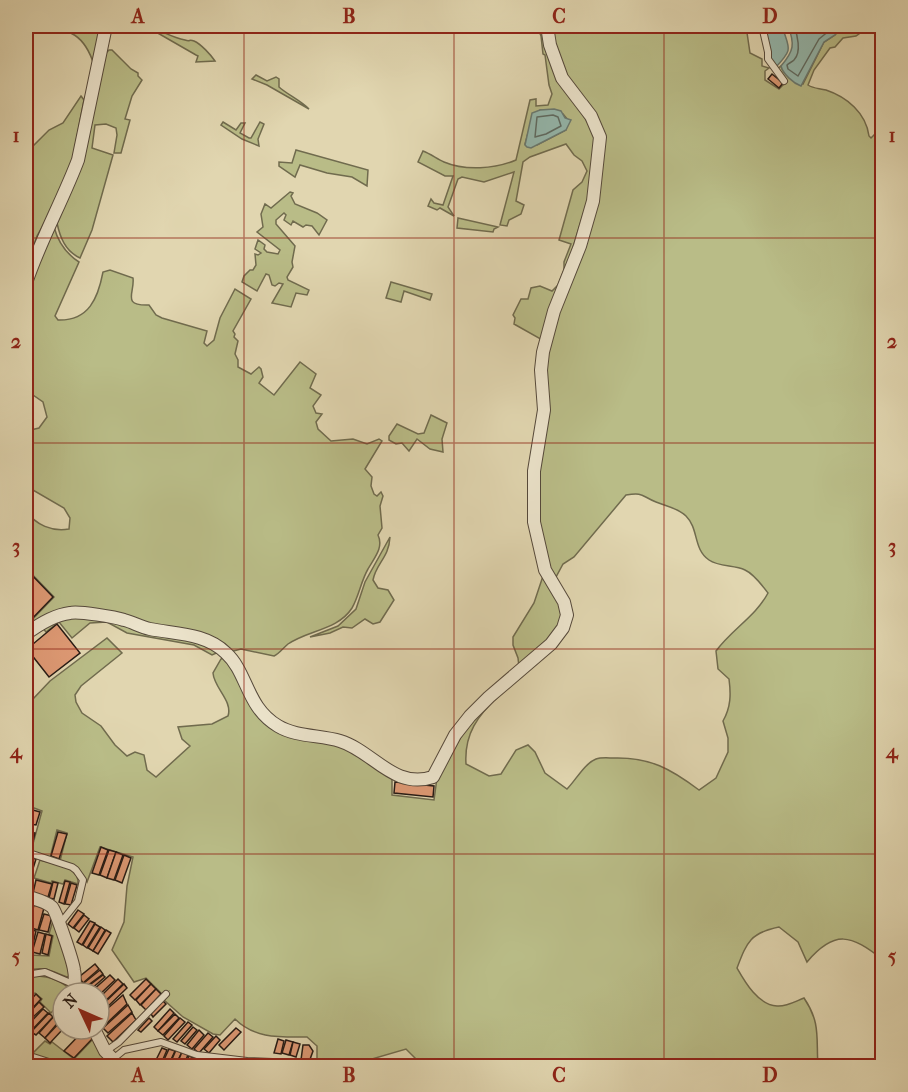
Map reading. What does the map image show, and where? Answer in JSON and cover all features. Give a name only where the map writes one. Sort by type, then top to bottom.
[{"type":"street","points":[[26,283],[78,160],[106,26]]},
{"type":"street","points":[[26,634],[50,620],[79,612],[120,618],[151,629],[177,632],[203,639],[229,655],[260,711],[279,727],[341,741],[368,754],[395,776],[418,780],[433,777],[455,735],[470,716],[551,644],[563,628],[567,615],[564,602],[545,570],[534,522],[534,471],[544,410],[541,369],[554,311],[580,246],[594,201],[600,137],[591,116],[562,78],[550,45],[547,26]]},
{"type":"street","points":[[26,896],[52,907],[58,916],[59,926],[73,962],[75,981]]},
{"type":"street","points":[[101,1041],[111,1059]]},
{"type":"street","points":[[26,1058],[51,1066]]},
{"type":"lane","points":[[762,26],[768,59],[784,81]]},
{"type":"lane","points":[[26,852],[72,867],[83,880],[78,901],[59,926]]},
{"type":"lane","points":[[26,975],[45,972],[61,981]]},
{"type":"lane","points":[[111,1059],[112,1048],[166,994]]},
{"type":"lane","points":[[111,1059],[124,1050],[161,1042],[197,1055],[247,1061],[297,1063],[308,1066]]},
{"type":"green space","points":[[26,26],[100,26],[94,65],[86,47],[75,35],[59,29],[39,28],[26,38]]},
{"type":"green space","points":[[134,26],[149,27],[187,41],[194,41],[215,61],[196,62],[198,56],[156,32]]},
{"type":"green space","points":[[537,26],[545,26],[571,95],[597,138],[595,176],[544,341],[514,324],[513,315],[521,299],[528,299],[531,288],[540,286],[552,291],[558,285],[571,244],[559,240],[573,190],[582,182],[587,171],[582,161],[566,144],[530,157],[523,162],[516,201],[524,205],[521,214],[509,220],[507,226],[500,225],[514,172],[484,182],[462,177],[458,179],[448,207],[454,216],[440,208],[437,210],[428,206],[431,199],[434,203],[443,205],[453,176],[445,176],[418,162],[423,151],[452,165],[470,168],[490,167],[516,160],[530,100],[536,99],[536,106],[548,105],[552,94]],"holes":[[[540,110],[563,114],[568,120],[566,130],[537,145],[525,144]]]},
{"type":"green space","points":[[550,26],[746,26],[750,53],[762,59],[762,66],[769,68],[765,71],[765,80],[779,89],[786,82],[777,69],[781,66],[787,75],[803,84],[824,42],[835,35],[842,26],[853,30],[860,26],[870,26],[856,36],[843,38],[835,47],[830,48],[814,70],[808,85],[834,93],[848,102],[860,113],[869,136],[871,138],[876,133],[882,138],[882,959],[861,945],[843,939],[826,944],[807,962],[798,942],[779,927],[762,932],[751,940],[737,968],[753,992],[770,1005],[784,1006],[804,998],[815,1023],[818,1066],[444,1066],[444,1059],[416,1059],[406,1049],[348,1066],[311,1066],[317,1062],[317,1046],[307,1037],[268,1036],[243,1026],[235,1019],[220,1035],[213,1034],[183,1017],[164,1000],[168,992],[163,995],[146,978],[134,982],[112,950],[124,922],[127,886],[133,857],[100,847],[87,882],[78,868],[60,861],[67,833],[57,830],[50,858],[31,851],[42,811],[26,805],[26,703],[31,701],[50,681],[107,638],[122,653],[81,686],[75,695],[76,702],[82,713],[101,726],[115,745],[127,756],[135,752],[144,755],[147,770],[156,777],[190,746],[182,739],[178,727],[212,724],[228,716],[228,705],[216,684],[213,673],[221,659],[226,656],[268,720],[340,743],[392,777],[392,795],[434,800],[437,778],[472,718],[499,696],[479,718],[467,743],[466,764],[489,776],[501,774],[516,750],[528,745],[535,752],[545,773],[567,789],[588,765],[596,759],[603,758],[627,758],[649,762],[669,770],[699,790],[716,778],[728,752],[728,738],[723,721],[728,711],[730,695],[729,679],[718,669],[716,651],[757,609],[768,593],[758,580],[741,568],[709,560],[700,550],[693,527],[683,513],[642,495],[626,495],[574,557],[563,564],[556,577],[548,569],[536,521],[545,352],[582,246],[602,137],[564,77]]},
{"type":"green space","points":[[112,50],[138,73],[142,80],[132,96],[125,119],[130,120],[121,153],[114,153],[116,128],[106,124],[95,125],[92,148],[113,155],[92,230],[80,258],[70,252],[64,243],[57,223],[106,53]]},
{"type":"green space","points":[[256,75],[267,81],[276,77],[279,79],[279,87],[309,109],[252,79]]},
{"type":"green space","points":[[81,96],[84,100],[72,163],[55,204],[37,236],[26,268],[26,234],[33,221],[30,208],[26,203],[26,148],[34,145],[49,130],[63,123]]},
{"type":"green space","points":[[223,122],[236,130],[241,123],[245,123],[240,133],[249,138],[260,122],[264,124],[258,139],[259,146],[242,139],[221,125]]},
{"type":"green space","points":[[296,150],[368,170],[367,186],[352,177],[300,165],[295,177],[279,166],[279,162],[292,163]]},
{"type":"green space","points":[[290,192],[293,193],[291,196],[295,204],[327,220],[319,235],[312,226],[303,227],[293,221],[291,225],[284,220],[286,215],[284,213],[276,220],[276,224],[295,246],[293,267],[287,277],[288,280],[309,290],[307,295],[296,293],[291,307],[272,303],[283,284],[272,285],[269,275],[266,274],[257,291],[242,282],[244,276],[256,265],[255,254],[261,253],[255,249],[258,240],[265,245],[264,249],[267,252],[278,254],[280,250],[257,232],[263,227],[261,214],[265,204],[271,208]]},
{"type":"green space","points":[[458,218],[498,227],[493,232],[457,228]]},
{"type":"green space","points":[[54,227],[63,247],[79,262],[55,316],[58,320],[77,317],[85,312],[95,299],[103,272],[110,270],[133,278],[131,298],[135,303],[149,305],[156,315],[162,318],[207,331],[204,343],[207,346],[214,340],[220,318],[235,289],[251,299],[233,331],[238,341],[235,354],[238,367],[251,374],[259,367],[263,377],[259,383],[274,395],[300,362],[316,374],[310,388],[321,395],[313,406],[316,413],[322,414],[316,422],[318,429],[331,441],[353,439],[367,444],[379,439],[382,441],[365,469],[372,477],[371,486],[374,494],[377,496],[381,492],[383,496],[380,506],[382,528],[378,535],[379,549],[352,608],[339,621],[296,639],[274,656],[241,649],[230,652],[89,613],[26,632],[26,626],[54,597],[26,568],[26,511],[40,524],[57,529],[69,529],[70,518],[64,508],[26,486],[26,431],[39,428],[47,417],[43,402],[30,393],[26,394],[26,294]]},
{"type":"green space","points":[[391,282],[432,294],[430,300],[404,291],[401,302],[386,298]]},
{"type":"green space","points":[[431,415],[447,423],[442,439],[443,452],[430,449],[417,439],[409,451],[402,443],[396,444],[389,440],[397,424],[418,434],[424,433]]},
{"type":"green space","points":[[390,537],[387,550],[373,580],[378,588],[388,590],[394,600],[380,622],[373,624],[365,619],[352,628],[343,627],[330,633],[310,637],[338,626],[356,609],[365,582]]},
{"type":"green space","points":[[544,573],[562,603],[560,627],[519,667],[513,637],[534,603]]},
{"type":"green space","points":[[69,615],[175,634],[221,651],[212,655],[194,645],[127,633],[107,622],[90,623],[72,638],[59,622],[46,632],[41,626]]},
{"type":"green space","points":[[40,860],[75,873],[78,884],[65,880],[63,884],[52,881],[51,883],[34,878]]},
{"type":"green space","points":[[54,917],[70,976],[67,977],[43,969],[28,971],[31,955],[49,956],[53,936],[49,934]]},
{"type":"green space","points":[[34,976],[58,981],[51,981],[51,1013],[35,993],[26,1002],[26,979]]},
{"type":"green space","points":[[45,1041],[50,1044],[52,1042],[74,1059],[91,1041],[96,1041],[109,1066],[61,1066],[34,1056],[33,1053]]},
{"type":"water","points":[[764,26],[782,26],[788,44],[786,56],[776,67],[772,64]]},
{"type":"water","points":[[788,26],[842,26],[835,35],[824,42],[801,86],[789,78],[781,66],[789,56],[792,47]]},
{"type":"water","points":[[554,109],[561,111],[565,118],[571,120],[566,130],[531,148],[527,147],[525,145],[532,113]]},
{"type":"building","points":[[772,74],[783,83],[779,88],[768,79]]},
{"type":"building","points":[[26,569],[53,597],[26,625]]},
{"type":"building","points":[[57,624],[80,653],[49,677],[27,649]]},
{"type":"building","points":[[395,782],[434,786],[433,797],[394,793]]},
{"type":"building","points":[[26,806],[31,807],[28,823],[26,823]]},
{"type":"building","points":[[33,810],[40,812],[36,825],[29,824]]},
{"type":"building","points":[[26,831],[35,833],[31,849],[26,848]]},
{"type":"building","points":[[58,832],[67,834],[59,859],[51,856]]},
{"type":"building","points":[[101,847],[108,850],[99,875],[92,873]]},
{"type":"building","points":[[109,850],[116,852],[107,878],[100,875]]},
{"type":"building","points":[[116,852],[123,855],[114,880],[107,878]]},
{"type":"building","points":[[124,855],[131,858],[122,883],[115,880]]},
{"type":"building","points":[[28,857],[36,859],[26,891],[26,866]]},
{"type":"building","points":[[36,880],[52,884],[48,897],[33,893]]},
{"type":"building","points":[[65,881],[70,882],[64,904],[59,902]]},
{"type":"building","points":[[53,882],[58,883],[54,899],[49,898]]},
{"type":"building","points":[[71,883],[77,885],[71,905],[65,904]]},
{"type":"building","points":[[26,903],[33,905],[27,927],[26,927]]},
{"type":"building","points":[[34,905],[44,908],[38,930],[28,927]]},
{"type":"building","points":[[78,910],[84,914],[73,928],[68,924]]},
{"type":"building","points":[[44,914],[52,916],[48,932],[39,930]]},
{"type":"building","points":[[84,915],[89,919],[79,932],[74,928]]},
{"type":"building","points":[[90,921],[95,923],[82,945],[77,942]]},
{"type":"building","points":[[95,924],[100,927],[87,948],[83,945]]},
{"type":"building","points":[[101,927],[105,930],[93,951],[88,948]]},
{"type":"building","points":[[32,930],[36,931],[31,953],[26,952]]},
{"type":"building","points":[[106,930],[111,933],[98,954],[93,951]]},
{"type":"building","points":[[38,932],[45,934],[40,954],[32,952]]},
{"type":"building","points":[[46,934],[52,936],[48,955],[42,953]]},
{"type":"building","points":[[95,964],[99,969],[85,981],[82,981],[79,977]]},
{"type":"building","points":[[100,970],[103,974],[94,981],[86,981]]},
{"type":"building","points":[[103,975],[105,977],[100,981],[95,981]]},
{"type":"building","points":[[110,975],[115,980],[111,984],[111,981],[103,981]]},
{"type":"building","points":[[118,979],[123,984],[111,996],[111,986]]},
{"type":"building","points":[[146,979],[151,984],[135,1000],[130,995]]},
{"type":"building","points":[[124,984],[127,988],[111,1003],[111,996]]},
{"type":"building","points":[[151,984],[156,989],[140,1005],[136,1000]]},
{"type":"building","points":[[156,989],[161,994],[146,1010],[141,1005]]},
{"type":"building","points":[[36,994],[41,999],[28,1013],[26,1005]]},
{"type":"building","points":[[123,995],[127,1004],[111,1019],[111,1006]]},
{"type":"building","points":[[163,1001],[166,1004],[153,1017],[151,1014]]},
{"type":"building","points":[[39,1002],[44,1007],[32,1018],[28,1014]]},
{"type":"building","points":[[128,1005],[132,1012],[111,1030],[111,1021]]},
{"type":"building","points":[[43,1009],[48,1013],[30,1032],[26,1027]]},
{"type":"building","points":[[170,1009],[174,1013],[158,1031],[154,1027]]},
{"type":"building","points":[[49,1013],[51,1015],[51,1019],[36,1035],[31,1032]]},
{"type":"building","points":[[132,1013],[136,1020],[113,1042],[111,1032]]},
{"type":"building","points":[[175,1014],[179,1018],[163,1035],[158,1031]]},
{"type":"building","points":[[149,1018],[152,1021],[141,1032],[138,1030]]},
{"type":"building","points":[[180,1018],[185,1022],[168,1040],[164,1036]]},
{"type":"building","points":[[51,1020],[51,1031],[45,1038],[39,1033]]},
{"type":"building","points":[[188,1022],[192,1025],[177,1042],[173,1039]]},
{"type":"building","points":[[193,1027],[197,1030],[185,1044],[181,1041]]},
{"type":"building","points":[[236,1028],[241,1032],[224,1050],[219,1045]]},
{"type":"building","points":[[199,1030],[204,1035],[192,1049],[187,1045]]},
{"type":"building","points":[[51,1032],[50,1043],[45,1038]]},
{"type":"building","points":[[208,1033],[213,1037],[199,1053],[194,1049]]},
{"type":"building","points":[[216,1036],[220,1040],[209,1053],[204,1049]]},
{"type":"building","points":[[278,1039],[284,1041],[281,1054],[274,1053]]},
{"type":"building","points":[[286,1040],[293,1042],[289,1055],[282,1053]]},
{"type":"building","points":[[74,1041],[90,1041],[74,1058],[64,1051]]},
{"type":"building","points":[[293,1042],[300,1044],[296,1057],[290,1055]]},
{"type":"building","points":[[303,1045],[309,1045],[313,1051],[309,1062],[301,1060]]},
{"type":"building","points":[[162,1048],[167,1050],[160,1066],[153,1066]]},
{"type":"building","points":[[169,1049],[175,1051],[168,1066],[161,1066]]},
{"type":"building","points":[[176,1050],[182,1052],[175,1066],[169,1066]]},
{"type":"building","points":[[182,1052],[188,1055],[183,1066],[176,1066]]},
{"type":"building","points":[[189,1056],[194,1058],[191,1066],[184,1066]]}]
